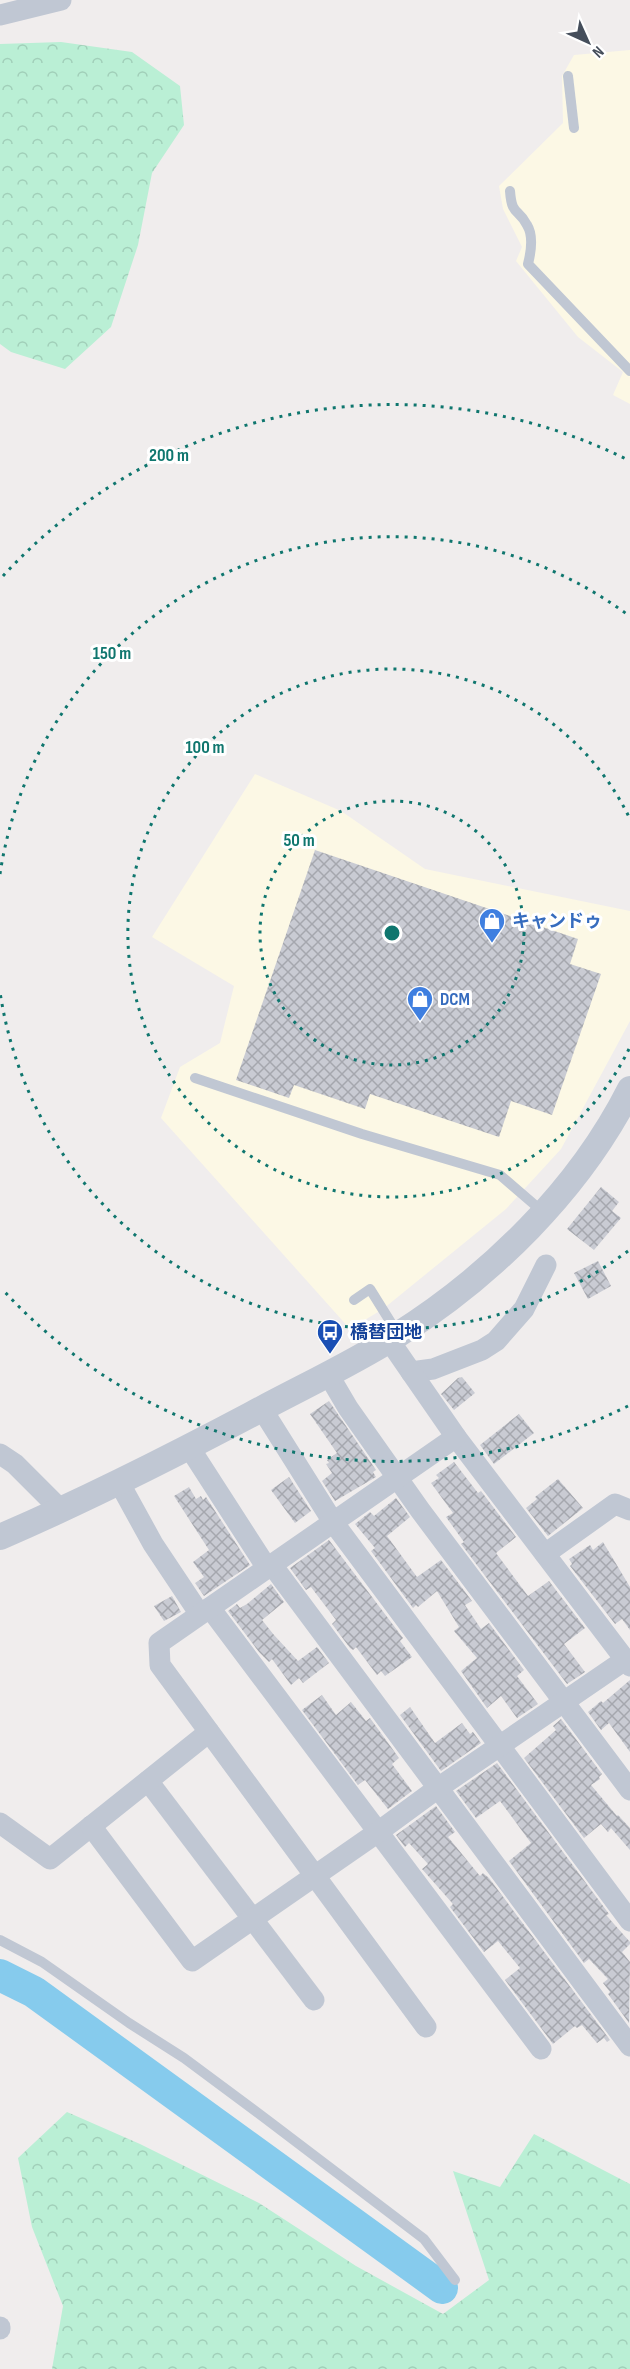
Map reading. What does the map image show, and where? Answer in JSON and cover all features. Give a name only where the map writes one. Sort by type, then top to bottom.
[{"type":"street","points":[[0,15],[61,0]]},
{"type":"street","points":[[0,1537],[120,1484],[262,1409],[394,1337],[446,1301],[492,1263],[543,1212],[569,1182],[596,1144],[630,1089]]},
{"type":"street","points":[[411,1371],[433,1369],[482,1350],[496,1341],[524,1310],[546,1265]]},
{"type":"street","points":[[91,1826],[192,1961],[438,1788],[565,1702],[628,1663],[456,1437],[411,1371],[394,1337]]},
{"type":"street","points":[[328,1374],[348,1408],[397,1477],[630,1790]]},
{"type":"street","points":[[262,1409],[333,1522],[630,1921]]},
{"type":"street","points":[[426,2027],[160,1665],[159,1643],[456,1437]]},
{"type":"street","points":[[189,1447],[269,1566],[630,2046]]},
{"type":"street","points":[[0,1454],[15,1464],[62,1511]]},
{"type":"street","points":[[120,1484],[153,1544],[378,1832],[541,2049]]},
{"type":"street","points":[[545,1554],[615,1504],[630,1510]]},
{"type":"street","points":[[0,1823],[50,1859],[209,1732]]},
{"type":"street","points":[[148,1781],[314,2000]]},
{"type":"lane","points":[[568,76],[574,128]]},
{"type":"lane","points":[[510,191],[511,207],[528,225],[532,247],[528,264],[630,371]]},
{"type":"lane","points":[[195,1078],[362,1134],[500,1175],[543,1212]]},
{"type":"lane","points":[[354,1300],[370,1289],[394,1337]]},
{"type":"lane","points":[[0,1940],[42,1962],[129,2023],[184,2058],[248,2105],[424,2239],[455,2280]]},
{"type":"shaded area","points":[[630,50],[630,404],[613,395],[623,372],[578,337],[516,261],[522,247],[503,209],[499,186],[563,123],[562,76],[574,55]]},
{"type":"shaded area","points":[[255,774],[341,811],[425,869],[630,911],[630,1021],[561,1149],[506,1209],[383,1309],[350,1329],[161,1118],[180,1067],[220,1043],[234,986],[152,937]]},
{"type":"green space","points":[[61,42],[132,52],[180,86],[184,125],[152,173],[138,245],[111,327],[65,369],[11,352],[0,344],[0,44]]},
{"type":"green space","points":[[67,2112],[140,2144],[259,2203],[356,2266],[443,2314],[489,2280],[453,2171],[500,2187],[534,2134],[630,2184],[630,2369],[52,2369],[63,2306],[32,2227],[18,2158]]},
{"type":"building","name":"DCM","points":[[315,850],[578,939],[570,964],[601,974],[552,1115],[511,1101],[499,1137],[370,1094],[365,1109],[294,1085],[289,1098],[236,1080]]},
{"type":"building","points":[[601,1187],[619,1202],[612,1211],[621,1218],[594,1250],[567,1229]]},
{"type":"building","points":[[598,1261],[611,1286],[588,1299],[574,1273]]},
{"type":"building","points":[[462,1377],[475,1393],[454,1410],[441,1394]]},
{"type":"building","points":[[329,1401],[376,1470],[373,1472],[376,1477],[335,1501],[322,1481],[332,1473],[326,1464],[329,1463],[327,1460],[337,1453],[310,1414]]},
{"type":"building","points":[[519,1414],[534,1433],[494,1464],[480,1445]]},
{"type":"building","points":[[454,1462],[478,1493],[481,1491],[516,1537],[496,1553],[528,1596],[549,1581],[585,1628],[564,1644],[585,1672],[567,1684],[461,1544],[464,1542],[446,1517],[453,1513],[431,1483],[439,1478],[436,1475]]},
{"type":"building","points":[[289,1477],[311,1511],[295,1523],[271,1490]]},
{"type":"building","points":[[558,1479],[583,1508],[548,1536],[526,1508],[537,1499],[535,1497]]},
{"type":"building","points":[[189,1487],[196,1499],[201,1496],[203,1500],[206,1497],[250,1565],[204,1596],[195,1583],[204,1577],[193,1562],[209,1550],[174,1496]]},
{"type":"building","points":[[396,1498],[410,1517],[387,1536],[417,1577],[441,1560],[472,1601],[465,1605],[481,1629],[489,1623],[524,1670],[517,1676],[538,1704],[517,1718],[501,1696],[487,1708],[461,1671],[477,1658],[454,1631],[459,1627],[437,1591],[418,1607],[416,1605],[413,1608],[371,1551],[375,1548],[355,1524],[370,1512],[374,1516]]},
{"type":"building","points":[[329,1540],[403,1638],[400,1641],[412,1657],[385,1676],[381,1671],[377,1675],[356,1647],[353,1650],[350,1648],[332,1624],[336,1620],[311,1587],[306,1590],[290,1568]]},
{"type":"building","points":[[603,1542],[630,1587],[630,1630],[622,1619],[615,1624],[570,1566],[572,1564],[569,1559],[590,1545],[593,1550]]},
{"type":"building","points":[[271,1584],[284,1602],[262,1620],[298,1661],[317,1647],[329,1663],[303,1683],[299,1678],[291,1685],[272,1659],[269,1662],[259,1652],[228,1611],[237,1604],[240,1608],[247,1604]]},
{"type":"building","points":[[172,1596],[181,1612],[164,1621],[154,1606]]},
{"type":"building","points":[[630,1680],[630,1752],[609,1723],[601,1730],[588,1712],[601,1701],[603,1703]]},
{"type":"building","points":[[322,1695],[336,1715],[351,1702],[366,1721],[370,1718],[399,1758],[392,1764],[412,1791],[388,1809],[365,1780],[358,1785],[302,1710]]},
{"type":"building","points":[[410,1707],[435,1743],[462,1723],[481,1743],[441,1771],[400,1715]]},
{"type":"building","points":[[561,1719],[602,1774],[600,1779],[591,1785],[630,1828],[630,1850],[611,1828],[608,1832],[601,1824],[584,1838],[524,1758],[556,1730],[553,1726]]},
{"type":"building","points":[[497,1763],[609,1914],[606,1915],[630,1942],[622,1952],[630,1962],[629,2023],[608,1994],[610,1992],[603,1983],[608,1979],[589,1959],[584,1963],[509,1861],[531,1843],[500,1801],[476,1818],[456,1791]]},
{"type":"building","points":[[436,1806],[455,1832],[448,1837],[480,1876],[483,1873],[489,1878],[610,2040],[607,2042],[604,2038],[597,2043],[582,2025],[577,2028],[575,2026],[553,2044],[505,1980],[520,1968],[498,1941],[484,1952],[450,1907],[453,1904],[422,1869],[428,1864],[409,1843],[405,1847],[396,1835]]},
{"type":"waterway","points":[[0,1975],[34,1992],[442,2288]]},
{"type":"place","name":"キャンドゥ","points":[[492,944]]},
{"type":"place","name":"DCM","points":[[420,1022]]},
{"type":"place","name":"橋替団地","points":[[330,1355]]}]
